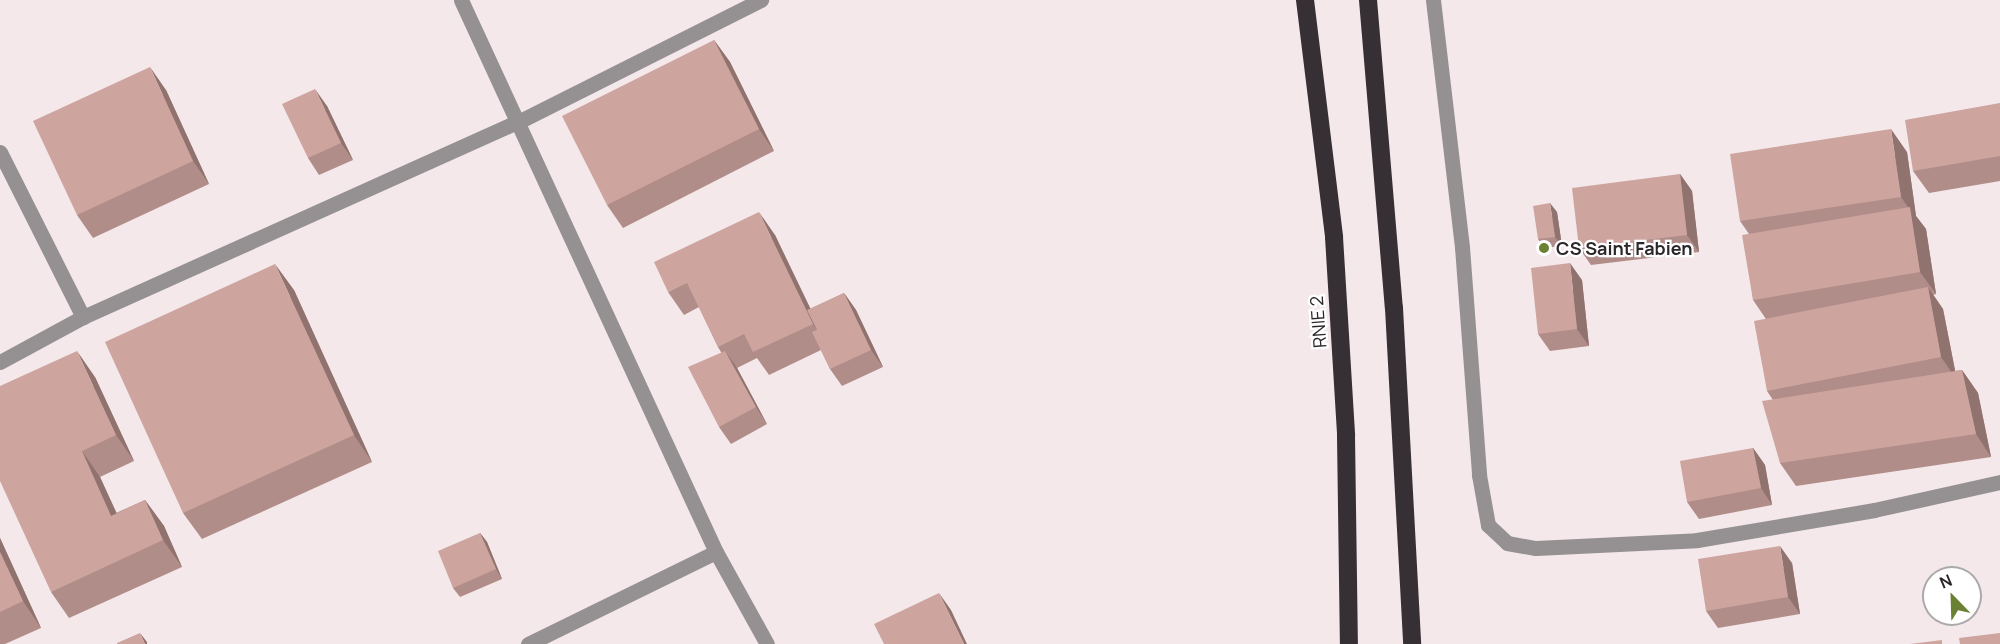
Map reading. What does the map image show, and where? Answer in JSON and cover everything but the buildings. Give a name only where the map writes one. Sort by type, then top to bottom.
[{"type":"highway","name":"RNIE 2","points":[[1305,0],[1334,237],[1346,436],[1349,644]]},
{"type":"highway","points":[[1368,0],[1394,308],[1412,644]]},
{"type":"street","points":[[461,0],[520,122],[716,552],[767,644]]},
{"type":"street","points":[[0,362],[82,317],[520,122],[760,0]]},
{"type":"street","points":[[1433,0],[1462,247],[1479,475],[1488,525],[1507,543],[1536,548],[1696,540],[1874,510],[2000,482]]},
{"type":"street","points":[[0,152],[82,317]]},
{"type":"street","points":[[528,644],[716,552]]},
{"type":"place","name":"CS Saint Fabien","points":[[1544,248]]}]
